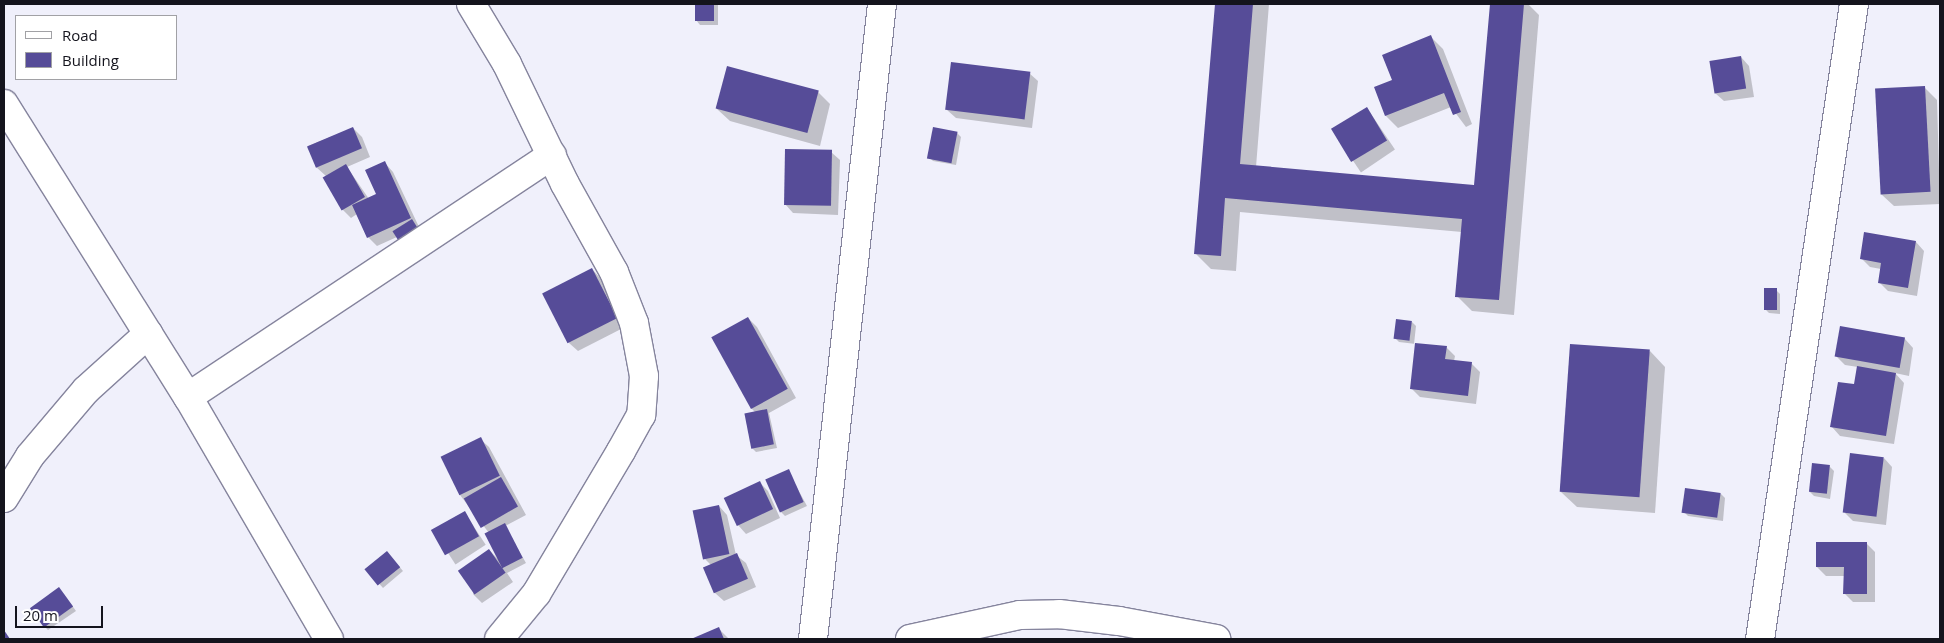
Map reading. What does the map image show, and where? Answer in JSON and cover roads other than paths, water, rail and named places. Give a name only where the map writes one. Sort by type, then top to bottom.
[{"type":"street","points":[[472,4],[507,64],[552,155],[614,272],[634,323],[644,376],[641,415],[536,594],[499,639]]},
{"type":"street","points":[[813,639],[882,4]]},
{"type":"street","points":[[1760,639],[1854,4]]},
{"type":"street","points":[[4,104],[87,232],[188,398],[329,639]]},
{"type":"street","points":[[188,398],[552,155]]},
{"type":"street","points":[[4,498],[30,456],[86,390],[148,334]]},
{"type":"street","points":[[910,639],[1020,614],[1049,614],[1119,621],[1216,639]]}]
